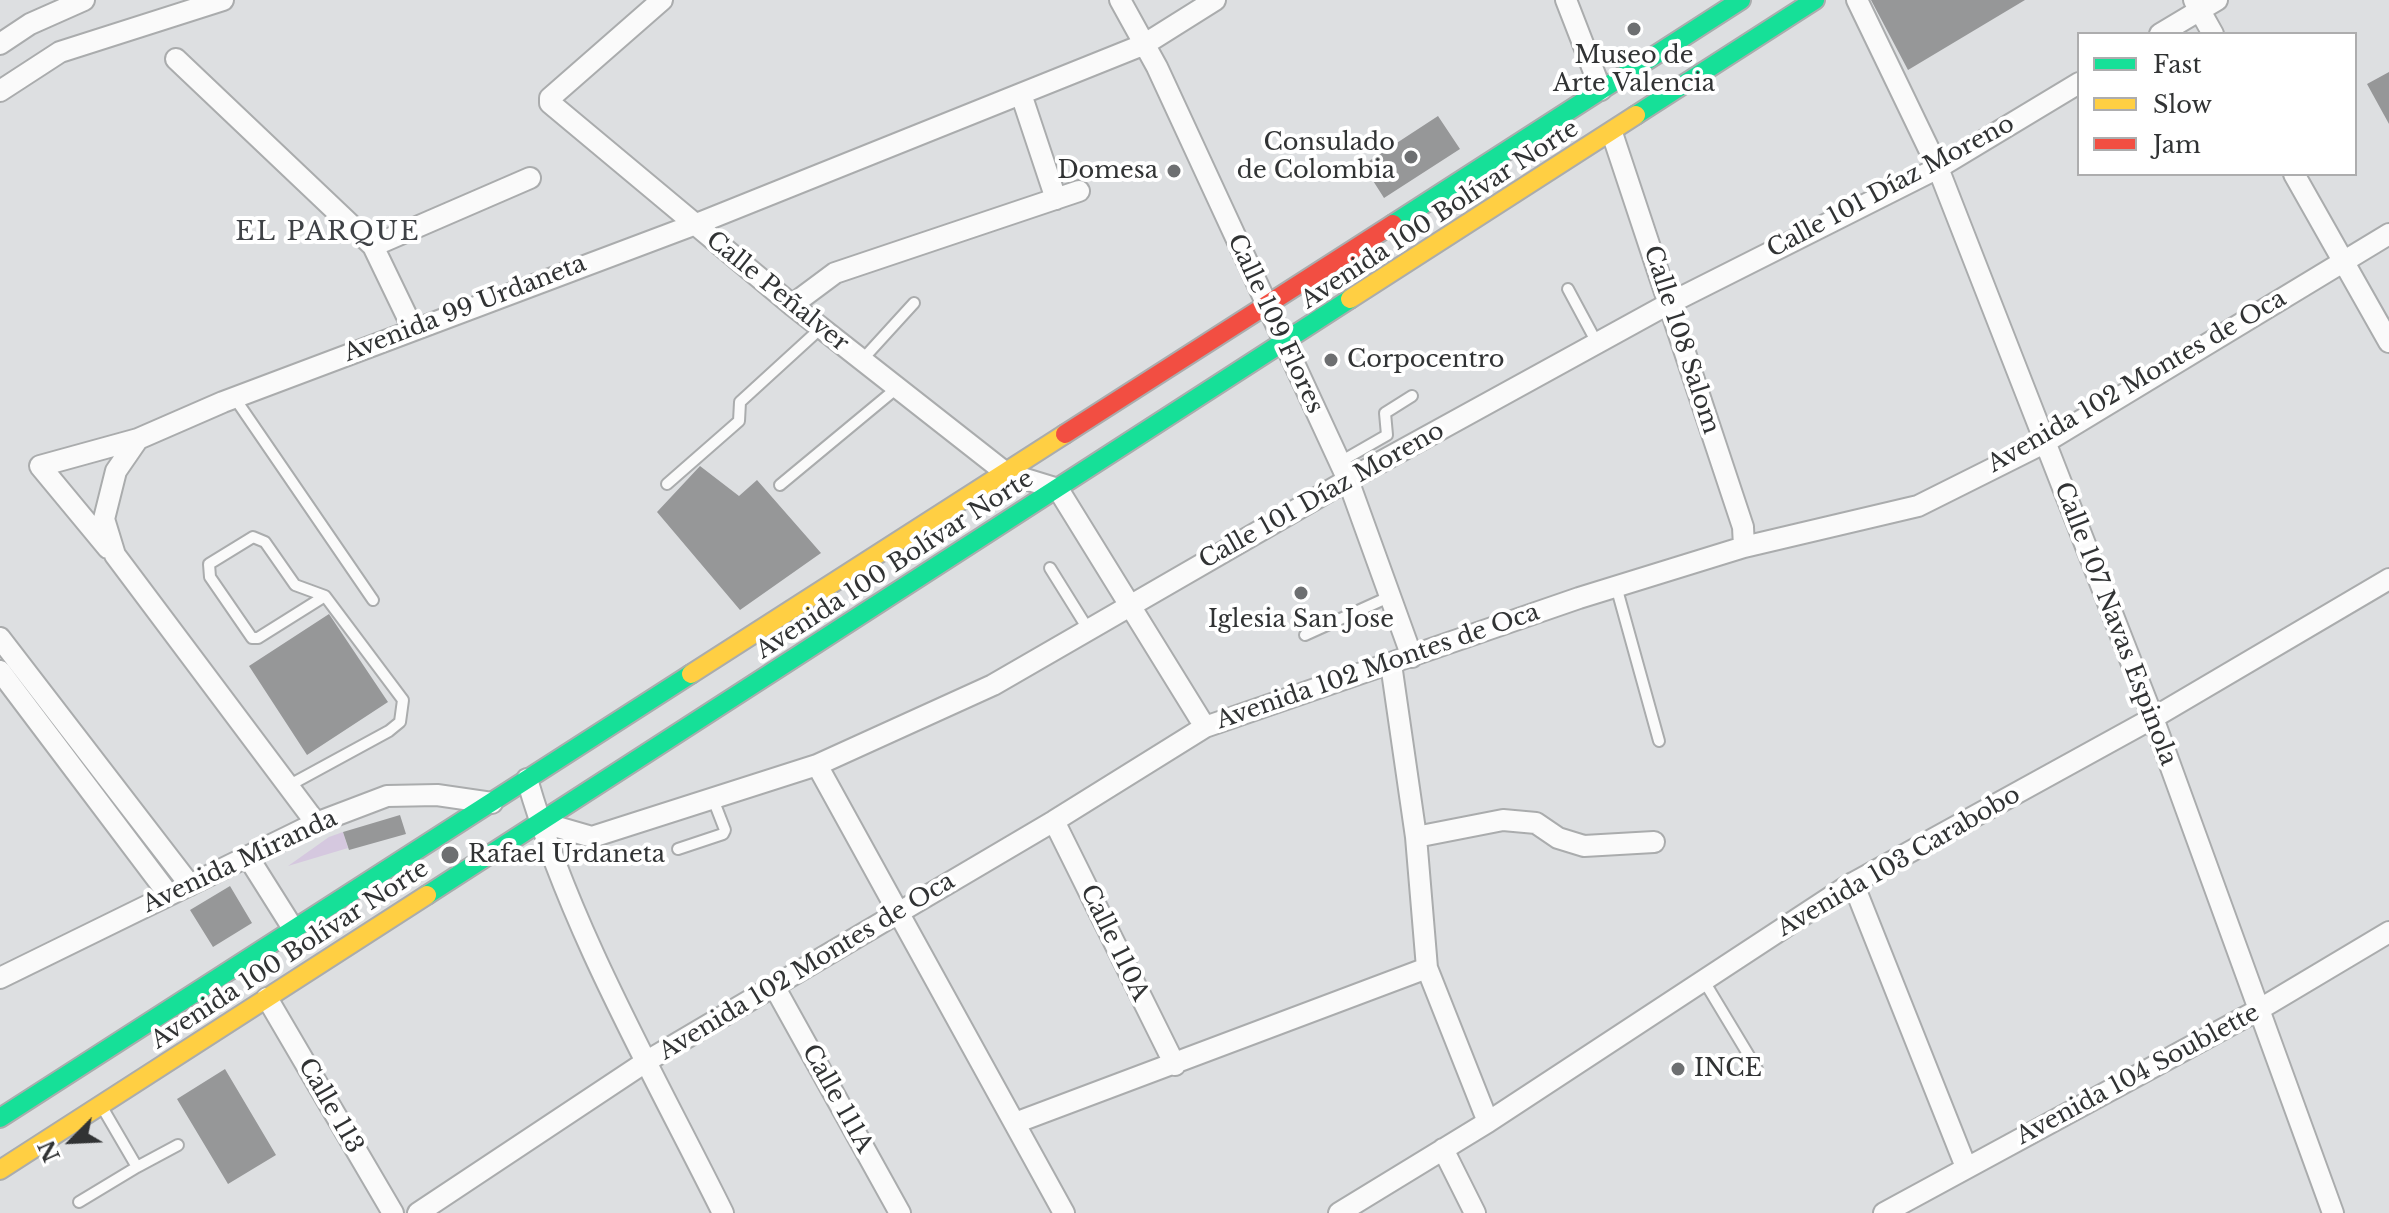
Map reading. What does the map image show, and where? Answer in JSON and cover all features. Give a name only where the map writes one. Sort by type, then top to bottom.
[{"type":"main road","name":"Avenida 100 Bolívar Norte","points":[[0,1118],[1741,0]]},
{"type":"main road","name":"Avenida 100 Bolívar Norte","points":[[0,1170],[1815,0]]},
{"type":"street","points":[[0,44],[30,24],[84,0]]},
{"type":"street","points":[[0,91],[60,52],[223,0]]},
{"type":"street","name":"Calle Peñalver","points":[[662,0],[550,98],[553,106],[792,305],[1006,473]]},
{"type":"street","name":"Calle 109 Flores","points":[[1120,0],[1145,44],[1344,471],[1412,657]]},
{"type":"street","name":"Avenida 99 Urdaneta","points":[[115,555],[40,466],[138,439],[234,397],[1021,94],[1145,44],[1215,0]]},
{"type":"street","points":[[1566,0],[1601,90]]},
{"type":"street","name":"Calle 107 Navas Espinola","points":[[1857,0],[1938,168],[2153,718],[2333,1213]]},
{"type":"street","points":[[2163,32],[2203,3],[2212,32]]},
{"type":"street","points":[[176,59],[373,246],[413,329]]},
{"type":"street","name":"Calle 101 Díaz Moreno","points":[[540,822],[592,837],[817,765],[993,685],[1344,471],[1938,168],[2077,84]]},
{"type":"street","points":[[1021,94],[1056,199]]},
{"type":"street","name":"Calle 108 Salom","points":[[1612,133],[1743,527],[1744,547]]},
{"type":"street","points":[[2295,176],[2389,342]]},
{"type":"street","points":[[373,246],[530,178]]},
{"type":"street","points":[[792,305],[835,273],[1079,191]]},
{"type":"street","name":"Avenida 102 Montes de Oca","points":[[418,1213],[647,1061],[1054,821],[1205,727],[1616,586],[1744,547],[1918,506],[2044,443],[2389,234]]},
{"type":"street","points":[[138,439],[116,471],[104,519],[115,555],[316,823]]},
{"type":"street","points":[[1006,473],[1058,489],[1205,727]]},
{"type":"street","name":"Avenida 103 Carabobo","points":[[1339,1213],[1488,1122],[1853,883],[2153,718],[2389,579]]},
{"type":"street","points":[[0,638],[190,885]]},
{"type":"street","points":[[1391,664],[1416,837],[1427,968],[1488,1122]]},
{"type":"street","points":[[0,671],[169,895]]},
{"type":"street","points":[[817,765],[1064,1213]]},
{"type":"street","points":[[527,779],[567,891],[723,1213]]},
{"type":"street","name":"Avenida Miranda","points":[[0,978],[316,823],[387,796],[437,795],[492,803]]},
{"type":"street","points":[[1416,837],[1503,820],[1536,823],[1558,838],[1584,846],[1654,842]]},
{"type":"street","name":"Calle 110A","points":[[1054,821],[1175,1065]]},
{"type":"street","points":[[248,857],[294,930]]},
{"type":"street","points":[[1853,883],[1966,1167]]},
{"type":"street","name":"Avenida 104 Soublette","points":[[1884,1213],[2260,1009],[2389,932]]},
{"type":"street","points":[[1015,1123],[1427,968]]},
{"type":"street","name":"Calle 111A","points":[[774,986],[900,1213]]},
{"type":"street","name":"Calle 113","points":[[267,998],[393,1213]]},
{"type":"street","points":[[1443,1149],[1475,1213]]},
{"type":"lane","points":[[1568,289],[1597,343]]},
{"type":"lane","points":[[862,360],[914,303]]},
{"type":"lane","points":[[667,484],[739,421],[740,402],[821,328]]},
{"type":"lane","points":[[780,485],[897,388]]},
{"type":"lane","points":[[1344,471],[1387,435],[1385,413],[1412,396]]},
{"type":"lane","points":[[234,397],[373,600]]},
{"type":"lane","points":[[288,786],[389,731],[400,722],[404,712],[403,700],[325,596],[295,585],[265,542],[253,537],[209,564],[210,577],[252,638],[325,596]]},
{"type":"lane","points":[[1050,568],[1088,629]]},
{"type":"lane","points":[[1616,586],[1659,741]]},
{"type":"lane","points":[[1305,635],[1391,596]]},
{"type":"lane","points":[[678,849],[723,834],[725,830],[713,799]]},
{"type":"lane","points":[[1704,981],[1757,1069]]},
{"type":"lane","points":[[101,1105],[137,1167]]},
{"type":"lane","points":[[79,1202],[178,1145]]},
{"type":"shaded area","points":[[343,832],[348,848],[288,866],[329,837]]},
{"type":"building","points":[[1871,0],[2025,0],[1908,70]]},
{"type":"building","points":[[2389,72],[2389,124],[2367,84]]},
{"type":"building","name":"Consulado de Colombia","points":[[1438,116],[1460,149],[1384,198],[1363,165]]},
{"type":"building","points":[[700,466],[739,496],[757,480],[821,553],[740,610],[657,512]]},
{"type":"building","points":[[329,614],[388,702],[307,755],[249,666]]},
{"type":"building","points":[[400,815],[406,834],[349,850],[343,832]]},
{"type":"building","points":[[230,886],[252,923],[213,947],[190,910]]},
{"type":"building","points":[[225,1069],[276,1155],[228,1184],[177,1099]]},
{"type":"traffic: fast","points":[[1393,224],[1741,0]]},
{"type":"traffic: fast","points":[[1636,115],[1815,0]]},
{"type":"traffic: fast","points":[[427,895],[1350,299]]},
{"type":"traffic: fast","points":[[0,1118],[691,674]]},
{"type":"traffic: slow","points":[[1350,299],[1636,115]]},
{"type":"traffic: slow","points":[[691,674],[1065,434]]},
{"type":"traffic: slow","points":[[0,1170],[427,895]]},
{"type":"traffic: jam","points":[[1065,434],[1393,224]]},
{"type":"place","name":"Museo de Arte Valencia","points":[[1634,29]]},
{"type":"place","name":"Consulado de Colombia","points":[[1411,157]]},
{"type":"place","name":"Domesa","points":[[1174,171]]},
{"type":"place","name":"Corpocentro","points":[[1331,360]]},
{"type":"place","name":"Iglesia San Jose","points":[[1301,593]]},
{"type":"place","name":"Rafael Urdaneta","points":[[450,855]]},
{"type":"place","name":"INCE","points":[[1678,1069]]},
{"type":"district","name":"EL PARQUE","points":[[328,233]]}]
